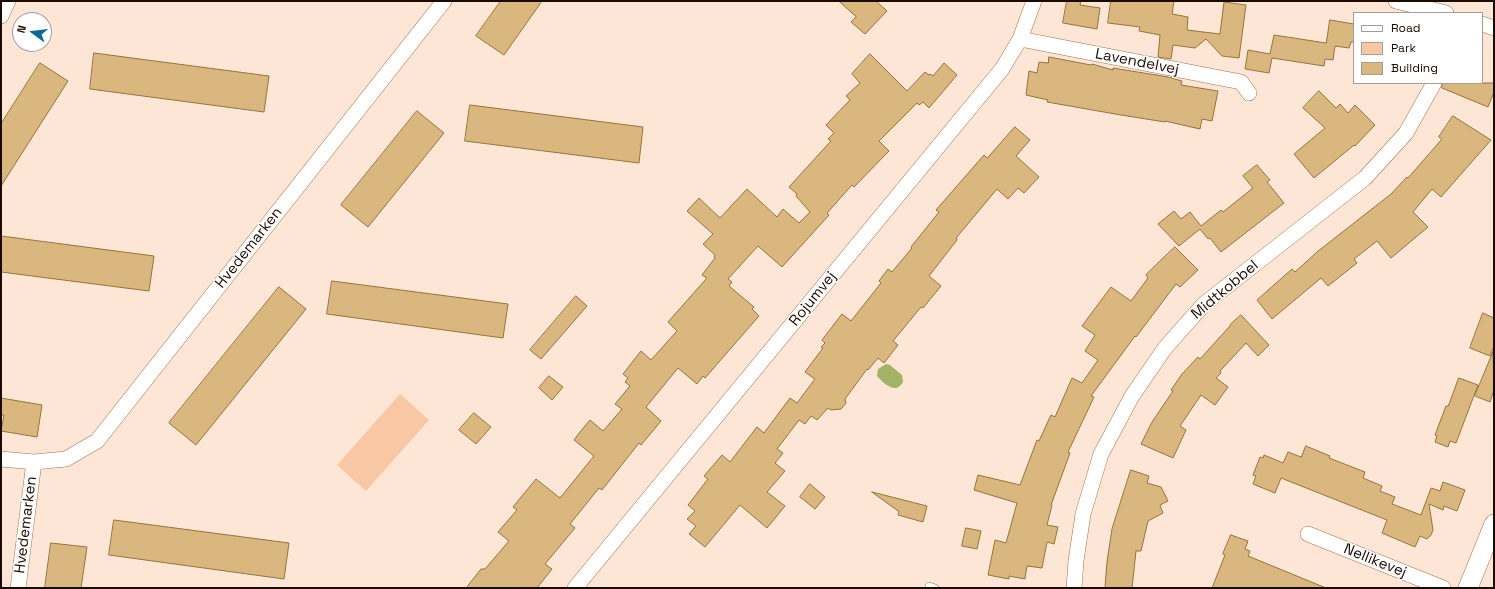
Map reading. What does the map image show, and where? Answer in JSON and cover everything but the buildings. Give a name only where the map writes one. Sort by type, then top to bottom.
[{"type":"street","points":[[1,16],[8,1]]},
{"type":"street","name":"Hvedemarken","points":[[1,459],[34,462],[66,459],[97,441],[444,1]]},
{"type":"street","name":"Rojumvej","points":[[575,588],[1002,69],[1020,39],[1034,1]]},
{"type":"street","points":[[1396,1],[1442,12]]},
{"type":"street","points":[[1483,24],[1494,28]]},
{"type":"street","name":"Lavendelvej","points":[[1020,39],[1241,82],[1249,93]]},
{"type":"street","name":"Midtkobbel","points":[[1074,588],[1076,561],[1083,514],[1101,454],[1132,396],[1165,348],[1204,304],[1365,178],[1406,134],[1433,84]]},
{"type":"street","name":"Hvedemarken","points":[[18,588],[34,462]]},
{"type":"street","points":[[1468,588],[1494,524]]},
{"type":"street","name":"Nellikevej","points":[[1308,534],[1443,588]]},
{"type":"green space","points":[[400,394],[429,420],[366,491],[337,465]]},
{"type":"shaded area","points":[[886,364],[890,365],[902,375],[903,382],[897,388],[886,385],[877,376],[878,369]]}]
